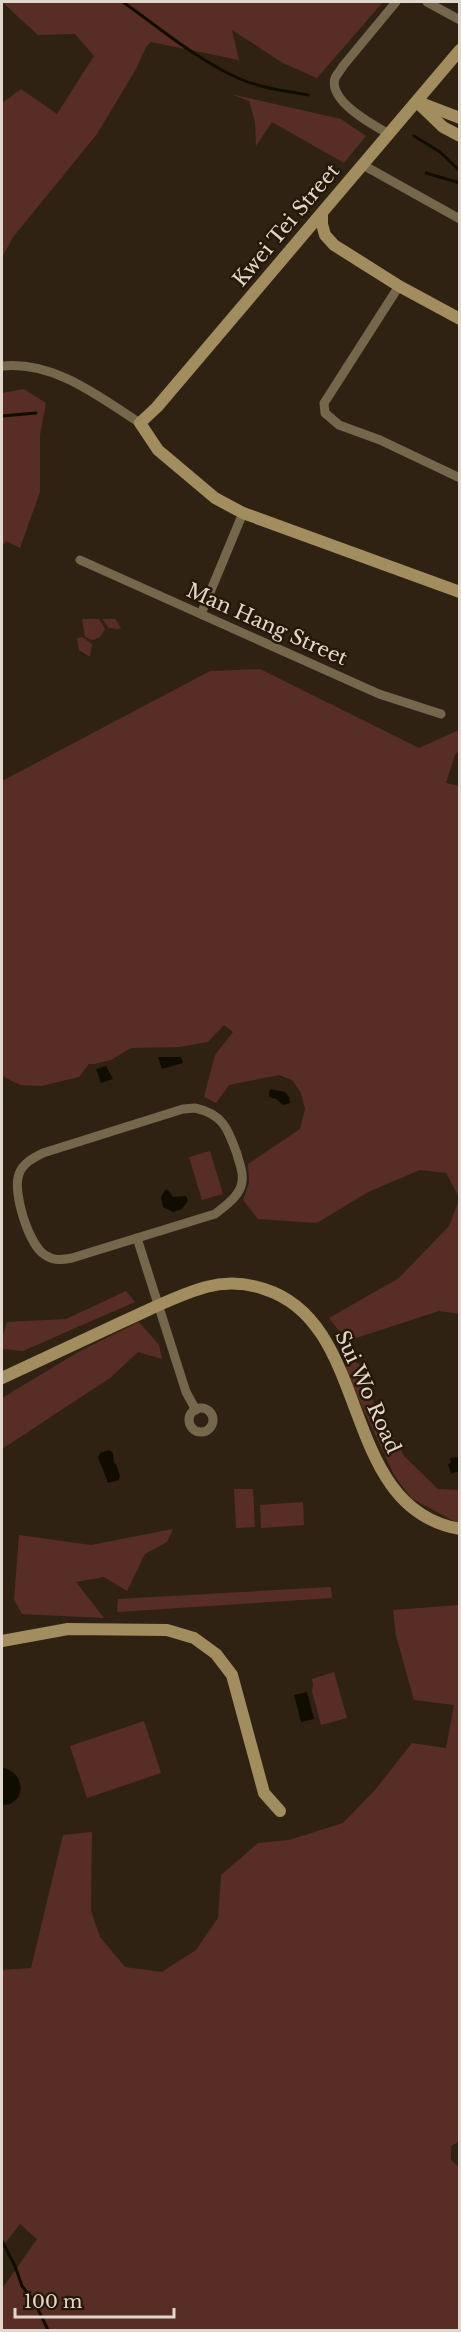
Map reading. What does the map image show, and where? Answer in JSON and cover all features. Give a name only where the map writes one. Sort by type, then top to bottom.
[{"type":"street","points":[[389,134],[350,108],[341,99],[334,86],[336,77],[343,66],[396,2]]},
{"type":"street","points":[[427,2],[459,20]]},
{"type":"street","name":"Kwei Tei Street","points":[[140,423],[322,214],[459,50]]},
{"type":"street","points":[[417,102],[449,112],[459,118]]},
{"type":"street","points":[[417,102],[443,127],[459,136]]},
{"type":"street","points":[[363,165],[459,219]]},
{"type":"street","points":[[322,214],[322,224],[326,235],[334,244],[399,286],[459,319]]},
{"type":"street","points":[[399,286],[324,403],[325,412],[339,425],[380,440],[459,478]]},
{"type":"street","points":[[2,366],[37,368],[68,378],[140,423],[158,450],[216,498],[243,513],[459,592]]},
{"type":"street","points":[[201,614],[243,513]]},
{"type":"street","name":"Man Hang Street","points":[[80,560],[379,694],[441,714]]},
{"type":"street","points":[[195,1108],[215,1115],[229,1131],[242,1171],[242,1182],[238,1194],[215,1214],[137,1238],[58,1261],[45,1255],[31,1239],[16,1186],[24,1165],[43,1153],[183,1109],[195,1108]]},
{"type":"street","points":[[137,1238],[186,1392],[196,1410]]},
{"type":"street","name":"Sui Wo Road","points":[[2,1378],[158,1305],[206,1287],[232,1284],[254,1285],[271,1291],[296,1306],[313,1323],[330,1350],[371,1448],[393,1488],[409,1505],[426,1517],[445,1526],[459,1529]]},
{"type":"street","points":[[2,1641],[68,1629],[167,1630],[194,1638],[216,1654],[232,1676],[264,1793],[280,1811]]},
{"type":"shaded area","points":[[2,2],[383,2],[317,78],[283,63],[232,30],[239,60],[151,42],[97,134],[14,236],[2,257],[2,103],[21,89],[57,114],[94,56],[75,34],[38,35]]},
{"type":"shaded area","points":[[231,94],[341,119],[366,136],[344,163],[272,122],[256,146],[255,122],[249,101]]},
{"type":"shaded area","points":[[24,389],[46,403],[40,435],[40,492],[20,548],[6,541],[2,546],[2,393]]},
{"type":"shaded area","points":[[82,619],[99,619],[105,629],[100,637],[93,640],[85,637]]},
{"type":"shaded area","points":[[102,619],[115,619],[121,628],[109,628]]},
{"type":"shaded area","points":[[82,637],[92,644],[90,657],[79,650],[77,639]]},
{"type":"shaded area","points":[[260,669],[419,748],[459,730],[459,750],[455,755],[446,783],[460,786],[459,1197],[446,1173],[420,1170],[368,1192],[317,1223],[258,1219],[243,1200],[249,1183],[248,1164],[300,1129],[305,1109],[301,1093],[292,1080],[279,1075],[229,1085],[216,1103],[204,1097],[215,1055],[233,1032],[224,1025],[208,1042],[179,1047],[131,1048],[111,1060],[89,1064],[79,1077],[41,1086],[20,1085],[2,1076],[2,781],[210,671]]},
{"type":"shaded area","points":[[158,1057],[181,1057],[183,1063],[162,1069]]},
{"type":"shaded area","points":[[106,1066],[113,1079],[101,1083],[96,1069]]},
{"type":"shaded area","points":[[271,1089],[285,1092],[290,1103],[283,1105],[269,1097]]},
{"type":"shaded area","points":[[210,1151],[223,1194],[202,1200],[189,1157]]},
{"type":"shaded area","points":[[165,1190],[168,1190],[173,1197],[186,1196],[188,1201],[182,1209],[173,1212],[163,1207],[161,1197]]},
{"type":"shaded area","points":[[459,1200],[459,1314],[439,1311],[347,1341],[329,1318],[399,1278],[449,1226]]},
{"type":"shaded area","points":[[126,1291],[135,1302],[23,1351],[2,1349],[2,1339],[7,1322],[66,1319]]},
{"type":"shaded area","points":[[139,1322],[159,1345],[162,1359],[138,1352],[110,1378],[2,1449],[2,1398],[80,1351]]},
{"type":"shaded area","points":[[351,1359],[359,1364],[375,1406],[405,1457],[438,1489],[459,1490],[459,1524],[411,1498],[394,1475],[347,1374],[345,1362]]},
{"type":"shaded area","points":[[109,1450],[113,1453],[114,1463],[120,1476],[119,1480],[108,1483],[98,1457],[100,1453]]},
{"type":"shaded area","points":[[459,1457],[459,1471],[451,1474],[448,1464],[451,1463],[450,1458]]},
{"type":"shaded area","points":[[234,1489],[253,1489],[255,1527],[236,1528]]},
{"type":"shaded area","points":[[303,1502],[304,1525],[261,1528],[260,1505]]},
{"type":"shaded area","points":[[173,1529],[167,1542],[145,1554],[127,1591],[104,1577],[76,1582],[104,1618],[22,1614],[14,1600],[19,1535],[91,1545]]},
{"type":"shaded area","points":[[331,1587],[332,1598],[117,1612],[118,1599]]},
{"type":"shaded area","points":[[459,1605],[460,2141],[451,2146],[451,2160],[459,2167],[459,2330],[2,2330],[2,2289],[37,2239],[20,2224],[2,2247],[2,1970],[31,1968],[63,1835],[92,1832],[91,1911],[100,1937],[125,1967],[162,1972],[196,1950],[218,1918],[221,1875],[258,1843],[289,1840],[343,1823],[375,1790],[412,1743],[446,1748],[454,1705],[414,1700],[396,1636],[393,1610]]},
{"type":"shaded area","points":[[334,1672],[347,1718],[321,1725],[312,1691],[312,1679]]},
{"type":"shaded area","points":[[307,1692],[314,1719],[301,1722],[294,1695]]},
{"type":"shaded area","points":[[144,1721],[161,1773],[87,1798],[70,1746]]},
{"type":"shaded area","points":[[2,1769],[17,1776],[21,1789],[16,1800],[2,1805]]},
{"type":"waterway","points":[[123,2],[180,44],[224,71],[256,85],[308,95]]},
{"type":"waterway","points":[[414,136],[440,152],[460,171]]},
{"type":"waterway","points":[[426,173],[460,183]]},
{"type":"waterway","points":[[2,416],[36,413]]},
{"type":"waterway","points":[[2,2241],[22,2286],[34,2301],[48,2330]]}]
